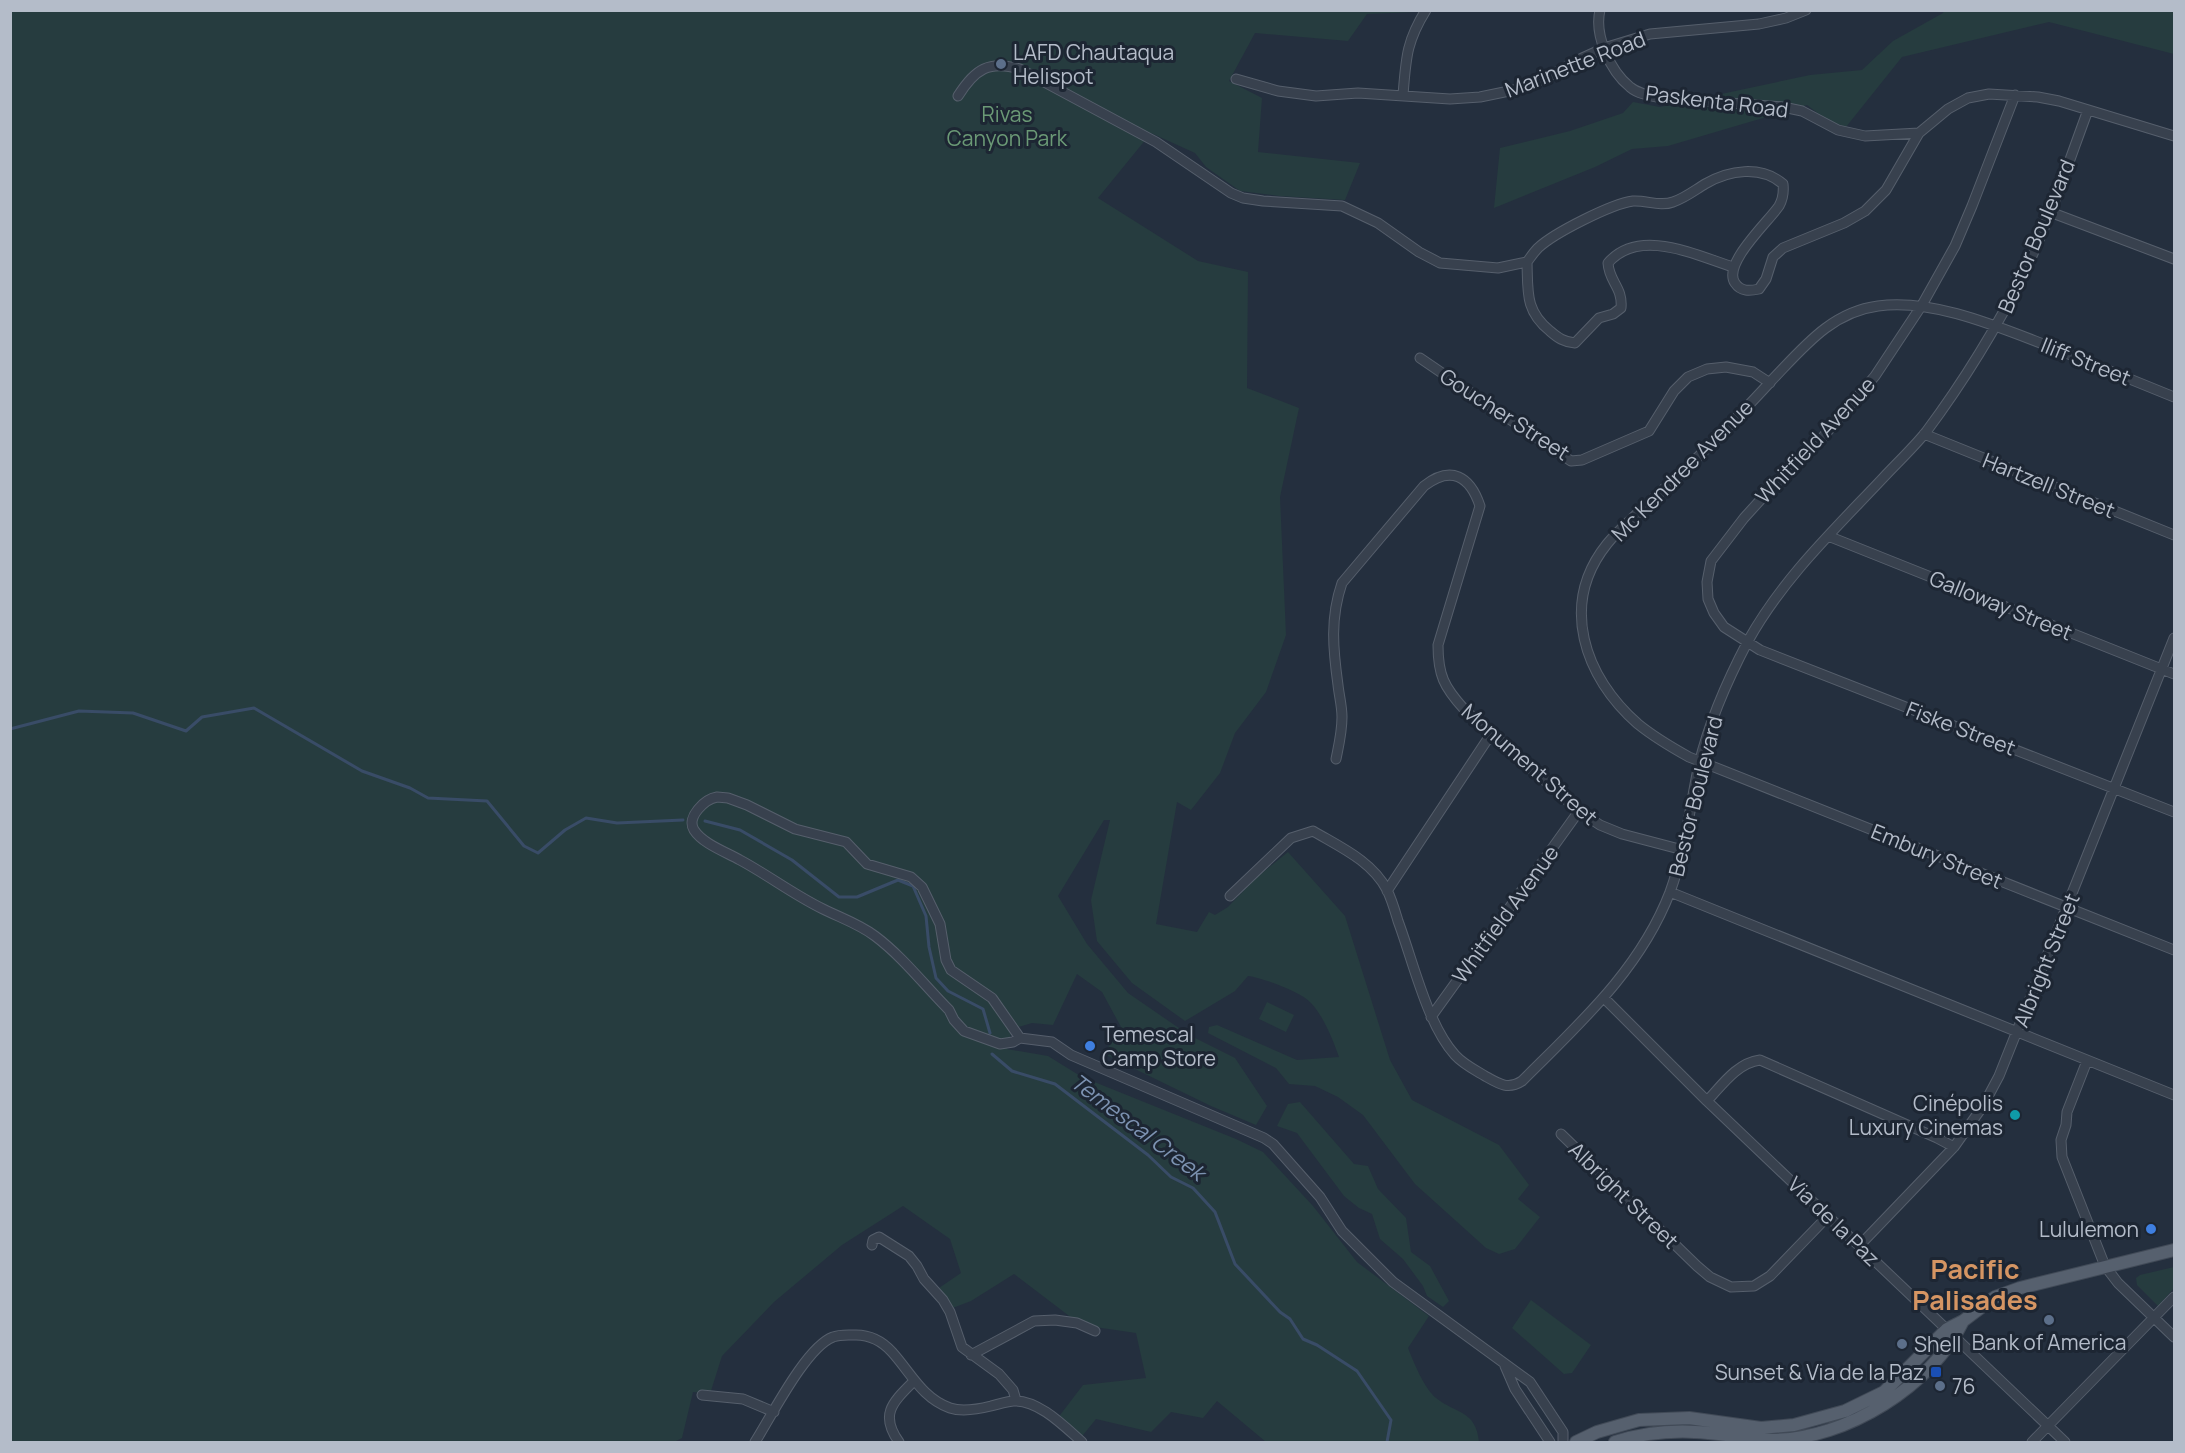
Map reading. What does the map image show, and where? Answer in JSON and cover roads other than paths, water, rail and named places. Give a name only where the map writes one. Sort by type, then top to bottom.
[{"type":"main road","points":[[1576,1443],[1617,1426],[1640,1420],[1689,1418],[1761,1428],[1794,1425],[1821,1419],[1866,1403],[1884,1392],[1963,1321],[1984,1304],[2006,1293],[2175,1250]]},
{"type":"main road","points":[[1615,1443],[1656,1433],[1680,1431],[1774,1440],[1834,1428],[1870,1413],[1904,1391],[1925,1372],[1951,1333]]},
{"type":"street","points":[[1403,95],[1406,62],[1412,34],[1426,10]]},
{"type":"street","name":"Paskenta Road","points":[[1600,10],[1597,21],[1604,48],[1621,78],[1632,89],[1646,95],[1783,107],[1802,111],[1838,130],[1865,136],[1919,133]]},
{"type":"street","name":"Marinette Road","points":[[1236,79],[1278,92],[1317,96],[1358,93],[1450,99],[1480,97],[1514,90],[1544,79],[1582,57],[1650,34],[1759,24],[1786,18],[1806,10]]},
{"type":"street","points":[[958,96],[965,85],[992,64],[1020,69],[1156,142],[1231,193],[1243,198],[1263,201],[1342,206],[1378,222],[1419,252],[1440,263],[1498,268],[1527,262],[1539,247],[1559,234],[1623,202],[1642,200],[1658,204],[1672,203],[1706,183],[1724,176],[1741,171],[1757,171],[1774,177],[1783,184],[1784,194],[1779,205],[1745,247],[1733,267],[1731,275],[1740,289],[1749,291],[1760,289],[1766,279],[1773,256],[1783,248],[1844,223],[1865,211],[1886,190],[1919,133],[1948,109],[1968,98],[1989,94],[2059,101],[2175,136]]},
{"type":"street","name":"Whitfield Avenue","points":[[1747,643],[1724,627],[1714,613],[1707,591],[1711,561],[1774,484],[1822,438],[1875,376],[1922,305],[1955,246],[2015,95]]},
{"type":"street","name":"Bestor Boulevard","points":[[1230,896],[1291,838],[1313,831],[1349,852],[1375,872],[1387,891],[1431,1017],[1456,1056],[1473,1070],[1506,1087],[1522,1081],[1604,998],[1641,950],[1670,892],[1683,850],[1700,761],[1721,698],[1747,643],[1767,608],[1790,577],[1924,434],[1962,381],[1997,326],[2026,268],[2050,212],[2088,110]]},
{"type":"street","points":[[2050,212],[2175,259]]},
{"type":"street","points":[[1527,262],[1529,303],[1535,317],[1556,337],[1565,342],[1575,342],[1599,318],[1613,314],[1621,308],[1622,297],[1608,273],[1608,263],[1616,253],[1628,247],[1656,245],[1671,247],[1733,267]]},
{"type":"street","name":"Mc Kendree Avenue","points":[[1700,761],[1665,744],[1637,723],[1607,691],[1596,672],[1582,637],[1580,606],[1589,575],[1607,544],[1710,445],[1807,343],[1826,326],[1847,314],[1875,306],[1900,303],[1922,305],[1997,326]]},
{"type":"street","name":"Iliff Street","points":[[1997,326],[2175,397]]},
{"type":"street","name":"Goucher Street","points":[[1420,358],[1571,461],[1582,460],[1649,431],[1674,391],[1688,377],[1707,369],[1726,368],[1754,372],[1770,382]]},
{"type":"street","name":"Hartzell Street","points":[[1924,434],[2175,535]]},
{"type":"street","name":"Monument Street","points":[[1335,759],[1341,735],[1342,714],[1332,625],[1335,602],[1342,583],[1424,486],[1437,476],[1453,475],[1467,482],[1476,492],[1480,506],[1438,645],[1438,667],[1452,696],[1491,734],[1579,811],[1600,825],[1622,834],[1683,850]]},
{"type":"street","name":"Galloway Street","points":[[1828,536],[2175,674]]},
{"type":"street","name":"Albright Street","points":[[1859,1246],[1954,1148],[1989,1095],[2017,1033],[2175,638]]},
{"type":"street","name":"Fiske Street","points":[[1747,643],[2175,812]]},
{"type":"street","points":[[1387,891],[1491,734]]},
{"type":"street","name":"Embury Street","points":[[1700,761],[2175,950]]},
{"type":"street","points":[[1020,1038],[992,998],[951,970],[946,960],[940,924],[922,887],[911,877],[867,864],[846,842],[795,829],[728,798],[710,798],[699,807],[692,822],[694,830],[705,841],[773,878],[821,908],[854,922],[875,936],[902,960],[950,1010],[954,1020],[964,1031],[1000,1044],[1013,1042],[1020,1038],[1052,1042],[1071,1055],[1264,1138],[1273,1144],[1296,1167],[1320,1197],[1342,1231],[1393,1282],[1530,1382],[1563,1432],[1563,1443]]},
{"type":"street","name":"Whitfield Avenue","points":[[1431,1017],[1579,811]]},
{"type":"street","points":[[1670,892],[2175,1095]]},
{"type":"street","name":"Via de la Paz","points":[[1604,998],[1707,1101],[2065,1443]]},
{"type":"street","points":[[1707,1101],[1738,1068],[1750,1061],[1760,1060],[1927,1133],[1954,1148]]},
{"type":"street","points":[[2087,1061],[2068,1107],[2060,1145],[2062,1157],[2105,1266],[2118,1283],[2175,1337]]},
{"type":"street","name":"Albright Street","points":[[1561,1134],[1697,1266],[1710,1277],[1731,1287],[1754,1287],[1770,1276],[1828,1216]]},
{"type":"street","points":[[872,1245],[873,1240],[879,1237],[909,1256],[950,1312],[962,1347],[999,1374],[1013,1390],[1016,1400]]},
{"type":"street","points":[[2032,1443],[2175,1297]]},
{"type":"street","points":[[970,1355],[1034,1321],[1055,1320],[1077,1323],[1095,1331]]},
{"type":"street","points":[[755,1443],[810,1355],[833,1337],[864,1335],[880,1341],[892,1351],[914,1381],[935,1401],[953,1409],[986,1407],[1016,1400],[1052,1415],[1082,1443]]},
{"type":"street","points":[[1504,1364],[1515,1389],[1550,1443]]},
{"type":"street","points":[[899,1443],[891,1431],[888,1418],[894,1401],[914,1381]]},
{"type":"street","points":[[702,1395],[743,1399],[774,1412]]},
{"type":"waterway","name":"Temescal Creek","points":[[10,729],[79,711],[133,713],[186,731],[202,717],[254,708],[362,771],[410,788],[428,798],[487,801],[524,846],[538,853],[565,830],[586,818],[617,823],[683,820]]},
{"type":"waterway","name":"Temescal Creek","points":[[705,821],[740,830],[792,860],[839,897],[857,897],[898,880],[913,886],[926,916],[929,947],[936,978],[948,991],[983,1009],[990,1033]]},
{"type":"waterway","name":"Temescal Creek","points":[[992,1054],[1012,1071],[1055,1084],[1148,1155],[1171,1177],[1193,1188],[1215,1212],[1235,1264],[1280,1312],[1290,1319],[1303,1339],[1317,1345],[1357,1371],[1391,1420],[1387,1442]]},
{"type":"place","name":"LAFD Chautaqua Helispot","points":[[1001,64]]},
{"type":"place","name":"Temescal Camp Store","points":[[1090,1046]]},
{"type":"place","name":"Cinépolis Luxury Cinemas","points":[[2015,1115]]},
{"type":"place","name":"Lululemon","points":[[2151,1229]]},
{"type":"place","name":"Bank of America","points":[[2049,1320]]},
{"type":"place","name":"Shell","points":[[1902,1344]]},
{"type":"place","name":"Sunset & Via de la Paz","points":[[1936,1372]]},
{"type":"place","name":"76","points":[[1940,1386]]},
{"type":"district","name":"Pacific Palisades","points":[[1975,1284]]},
{"type":"park label","name":"Rivas Canyon Park","points":[[1007,126]]}]
